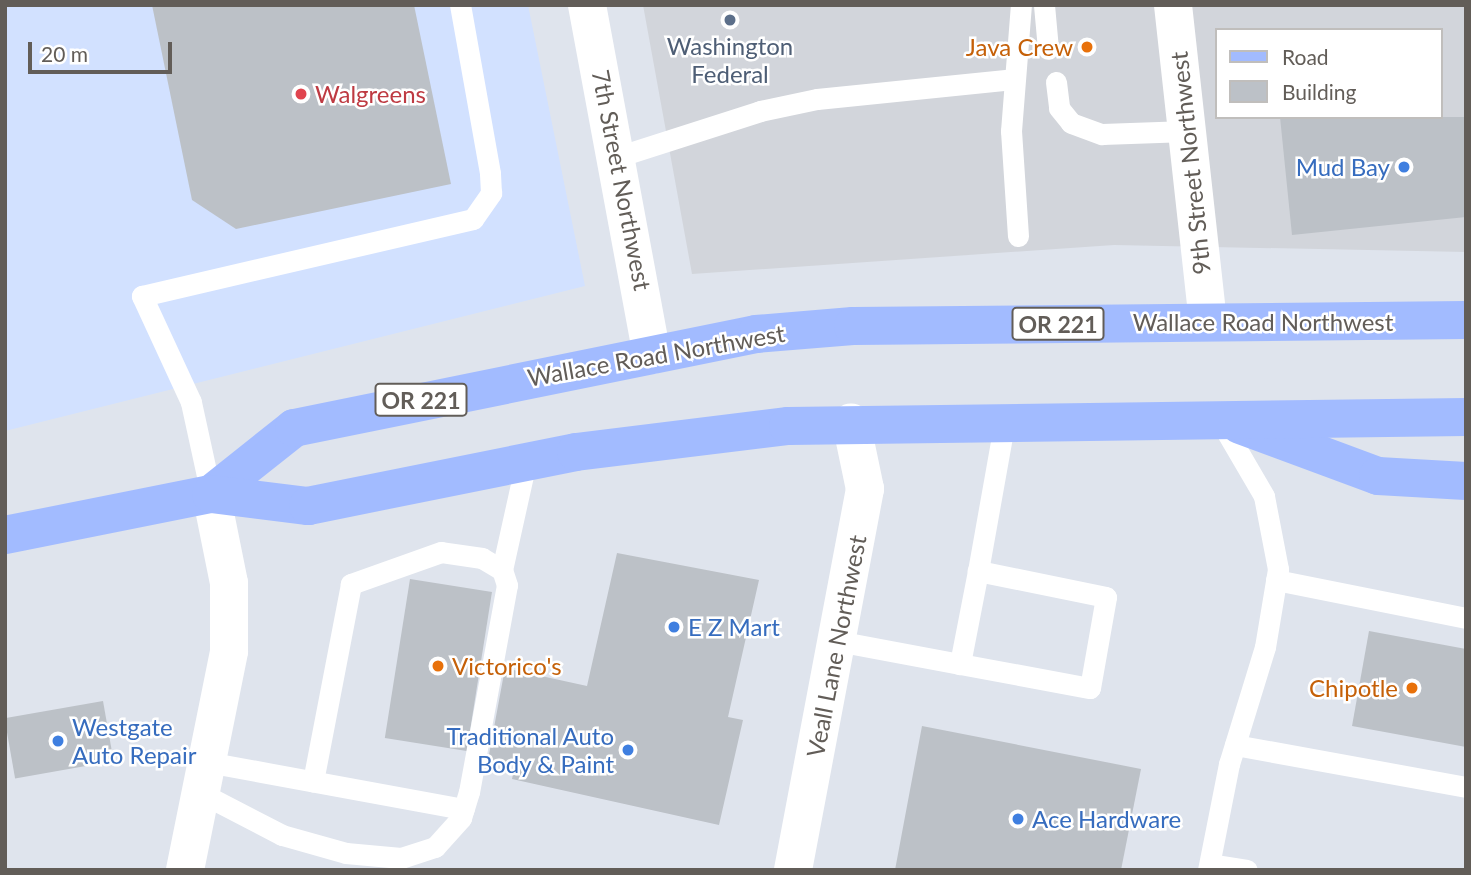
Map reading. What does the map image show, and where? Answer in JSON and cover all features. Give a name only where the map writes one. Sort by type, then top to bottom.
[{"type":"main road","name":"Wallace Road Northwest","points":[[211,494],[295,428],[756,334],[853,327],[1447,320],[1466,308]]},
{"type":"main road","points":[[1218,417],[1378,476],[1466,481]]},
{"type":"main road","name":"Wallace Road Northwest","points":[[5,535],[211,494],[308,506],[526,462],[755,429],[851,422],[1466,417]]},
{"type":"street","name":"7th Street Northwest","points":[[587,5],[652,355]]},
{"type":"street","name":"9th Street Northwest","points":[[1173,5],[1208,322]]},
{"type":"street","name":"Veall Lane Northwest","points":[[793,870],[866,489],[851,422]]},
{"type":"street","points":[[185,870],[229,651],[229,583],[211,494]]},
{"type":"lane","points":[[211,494],[191,402],[142,296],[473,219],[491,193],[460,5]]},
{"type":"lane","points":[[1018,236],[1013,79],[1021,5]]},
{"type":"lane","points":[[1044,5],[1048,48]]},
{"type":"lane","points":[[617,157],[806,101],[1013,79]]},
{"type":"lane","points":[[1056,82],[1059,108],[1070,122],[1102,134],[1186,131]]},
{"type":"lane","points":[[1218,417],[1264,496],[1276,580],[1265,648],[1235,746],[1209,867],[1247,870]]},
{"type":"lane","points":[[960,664],[1005,420]]},
{"type":"lane","points":[[204,778],[282,835],[346,853],[401,858],[435,847],[464,809],[507,585],[502,570],[526,462]]},
{"type":"lane","points":[[313,781],[351,584],[441,552],[482,558],[502,570]]},
{"type":"lane","points":[[836,641],[1090,688],[1106,597],[978,571]]},
{"type":"lane","points":[[1276,580],[1466,618]]},
{"type":"lane","points":[[1235,746],[1466,787]]},
{"type":"lane","points":[[204,778],[313,781],[464,809]]},
{"type":"shaded area","points":[[5,5],[528,5],[585,286],[5,431]]},
{"type":"shaded area","points":[[643,5],[1466,5],[1466,252],[1114,245],[692,274]]},
{"type":"building","name":"Walgreens","points":[[152,5],[414,5],[451,184],[236,229],[192,200]]},
{"type":"building","points":[[1466,117],[1466,217],[1292,235],[1280,119]]},
{"type":"building","points":[[617,553],[759,580],[728,717],[743,720],[719,825],[512,779],[515,765],[488,760],[505,668],[587,686]]},
{"type":"building","name":"Victorico's","points":[[410,579],[492,592],[467,751],[385,738]]},
{"type":"building","name":"Chipotle","points":[[1369,631],[1466,649],[1466,747],[1352,726]]},
{"type":"building","name":"Westgate Auto Repair","points":[[103,701],[114,761],[15,778],[5,718]]},
{"type":"building","name":"Ace Hardware","points":[[922,726],[1141,769],[1121,870],[895,870]]},
{"type":"place","name":"Washington Federal","points":[[730,20]]},
{"type":"place","name":"Java Crew","points":[[1087,47]]},
{"type":"place","name":"Walgreens","points":[[301,94]]},
{"type":"place","name":"Mud Bay","points":[[1404,167]]},
{"type":"place","name":"E Z Mart","points":[[674,627]]},
{"type":"place","name":"Victorico's","points":[[438,666]]},
{"type":"place","name":"Chipotle","points":[[1412,688]]},
{"type":"place","name":"Westgate Auto Repair","points":[[58,741]]},
{"type":"place","name":"Traditional Auto Body & Paint","points":[[628,750]]},
{"type":"place","name":"Ace Hardware","points":[[1018,819]]}]
